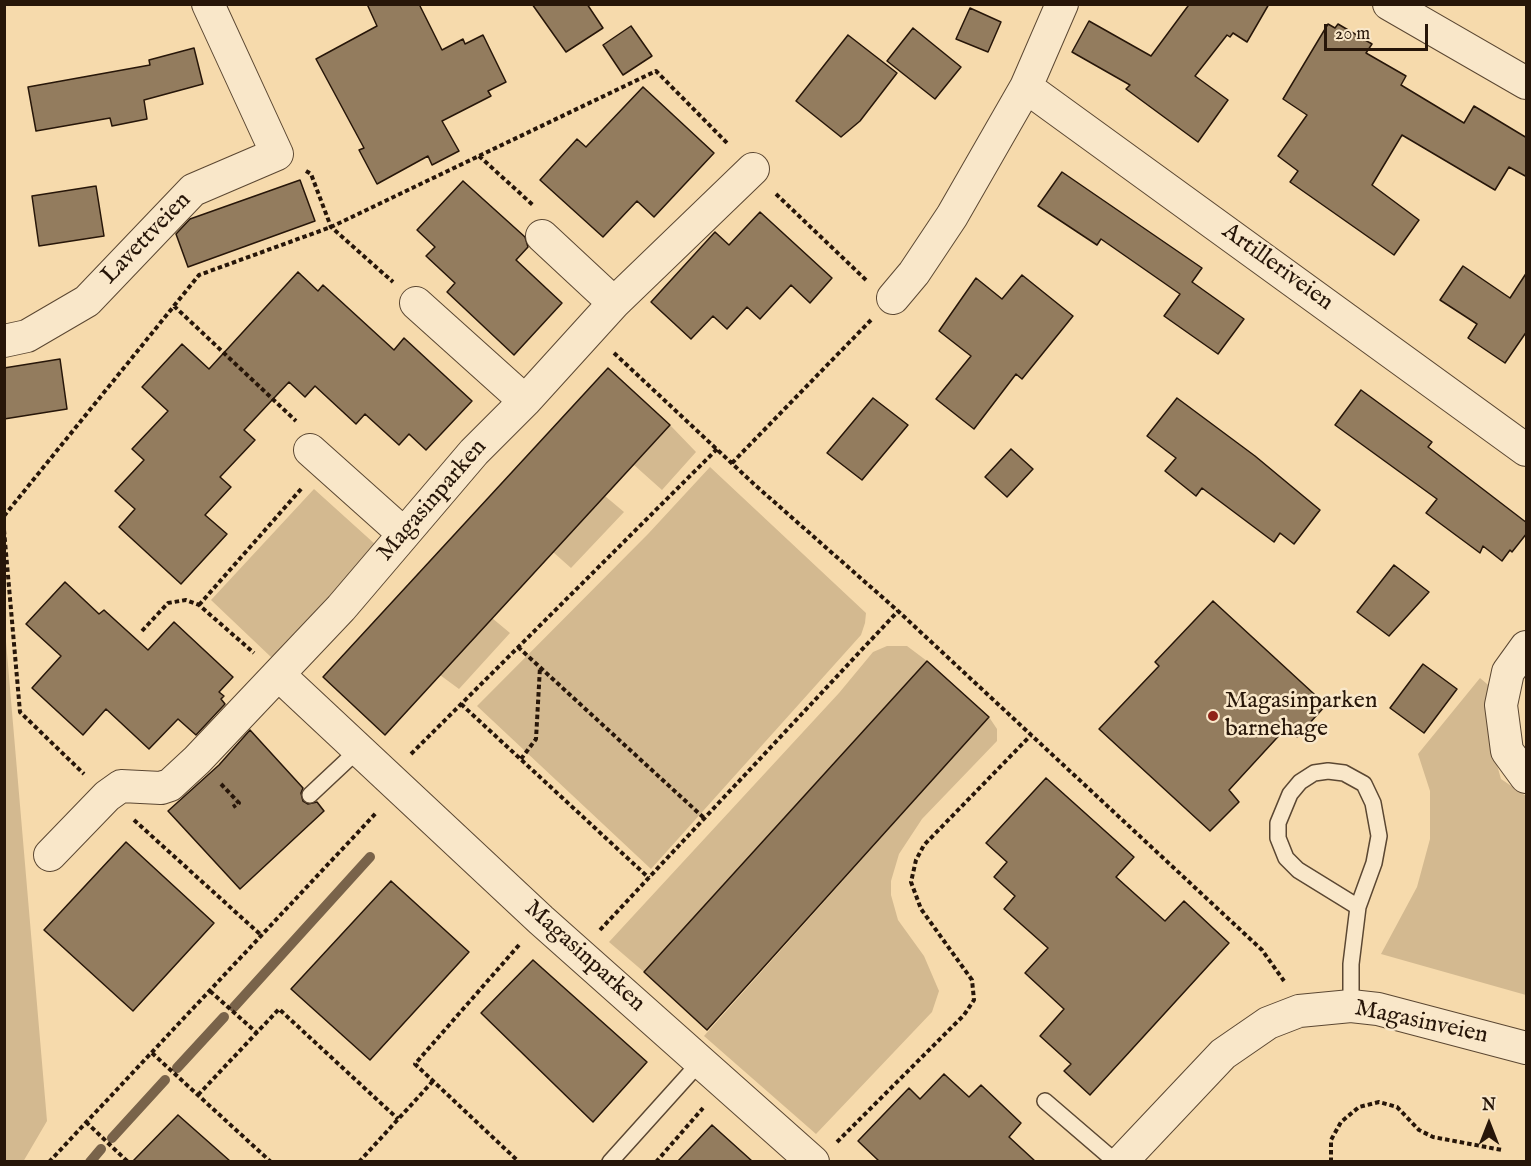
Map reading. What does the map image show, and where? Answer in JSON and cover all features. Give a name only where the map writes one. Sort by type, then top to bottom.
[{"type":"street","points":[[208,4],[277,154]]},
{"type":"street","points":[[891,300],[914,273],[952,216],[1026,87],[1062,4]]},
{"type":"street","points":[[1389,4],[1527,83]]},
{"type":"street","name":"Artilleriveien","points":[[1026,87],[1527,450]]},
{"type":"street","name":"Lavettveien","points":[[4,341],[27,336],[87,301],[193,190],[277,154]]},
{"type":"street","name":"Magasinparken","points":[[753,169],[614,303],[525,401],[474,452],[341,608],[279,675],[357,751],[541,920],[725,1083],[824,1153]]},
{"type":"street","points":[[542,236],[614,303]]},
{"type":"street","points":[[416,303],[525,401]]},
{"type":"street","points":[[317,457],[404,534]]},
{"type":"street","points":[[1527,647],[1508,672],[1501,705],[1507,751],[1527,777]]},
{"type":"street","points":[[50,855],[107,796],[121,786],[153,790],[170,785],[279,675]]},
{"type":"street","name":"Magasinveien","points":[[1121,1161],[1223,1054],[1268,1023],[1299,1011],[1351,1006],[1405,1015],[1527,1048]]},
{"type":"lane","points":[[310,795],[357,751]]},
{"type":"lane","points":[[1351,1006],[1351,964],[1358,907],[1374,863],[1379,837],[1373,803],[1364,784],[1328,771],[1314,774],[1300,782],[1290,794],[1278,823],[1278,838],[1286,858],[1298,870],[1358,907]]},
{"type":"lane","points":[[610,1161],[701,1061]]},
{"type":"lane","points":[[1045,1101],[1116,1161]]},
{"type":"path","points":[[4,516],[199,275],[331,226],[656,71],[753,169],[891,300],[732,463]]},
{"type":"path","points":[[277,154],[311,174],[331,226],[416,303]]},
{"type":"path","points":[[479,156],[553,222],[542,236]]},
{"type":"path","points":[[174,306],[311,435],[317,457],[199,604]]},
{"type":"path","points":[[590,330],[732,463],[898,611],[1262,951],[1279,973],[1299,1011]]},
{"type":"path","points":[[49,1161],[262,936],[461,704],[717,449]]},
{"type":"path","points":[[4,530],[20,712],[107,796],[262,936]]},
{"type":"path","points":[[142,631],[168,603],[186,600],[199,604],[279,675]]},
{"type":"path","points":[[578,953],[898,611]]},
{"type":"path","points":[[518,647],[704,818]]},
{"type":"path","points":[[521,759],[536,739],[540,666]]},
{"type":"path","points":[[461,704],[649,878]]},
{"type":"path","points":[[824,1153],[964,1015],[974,1000],[972,980],[921,909],[911,882],[916,860],[924,844],[1030,735]]},
{"type":"path","points":[[519,1161],[415,1064],[541,920]]},
{"type":"path","points":[[210,991],[257,1033]]},
{"type":"path","points":[[198,1095],[279,1010],[398,1119]]},
{"type":"path","points":[[152,1053],[271,1161]]},
{"type":"path","points":[[359,1161],[433,1081]]},
{"type":"path","points":[[656,1161],[725,1083]]},
{"type":"path","points":[[1331,1161],[1331,1140],[1341,1122],[1359,1107],[1379,1102],[1396,1107],[1419,1130],[1433,1137],[1502,1150]]},
{"type":"path","points":[[86,1122],[128,1161]]},
{"type":"shaded area","points":[[670,425],[696,452],[662,490],[634,465]]},
{"type":"shaded area","points":[[710,467],[866,613],[865,623],[861,635],[651,869],[477,706],[648,534]]},
{"type":"shaded area","points":[[314,489],[376,545],[272,658],[211,600]]},
{"type":"shaded area","points":[[605,496],[624,512],[571,568],[553,552]]},
{"type":"shaded area","points":[[492,618],[510,633],[459,689],[440,675]]},
{"type":"shaded area","points":[[5,630],[47,1121],[23,1162],[4,1161]]},
{"type":"shaded area","points":[[887,646],[907,646],[927,661],[644,972],[609,942],[839,693],[873,652]]},
{"type":"shaded area","points":[[1480,678],[1493,689],[1489,737],[1501,779],[1526,796],[1526,995],[1381,954],[1417,887],[1430,839],[1430,791],[1418,754]]},
{"type":"shaded area","points":[[989,717],[997,729],[997,741],[922,819],[899,854],[891,881],[891,895],[898,920],[924,956],[939,991],[932,1012],[816,1134],[704,1036]]},
{"type":"building","points":[[367,4],[419,4],[442,50],[463,39],[465,44],[483,35],[506,82],[488,91],[491,96],[442,121],[459,151],[432,165],[428,156],[377,184],[359,150],[364,148],[316,59],[377,26]]},
{"type":"building","points":[[532,4],[587,4],[603,28],[566,52]]},
{"type":"building","points":[[1186,4],[1269,4],[1247,42],[1233,33],[1230,37],[1227,35],[1195,76],[1228,100],[1198,142],[1126,89],[1130,85],[1072,52],[1089,21],[1151,56],[1188,6]]},
{"type":"building","points":[[970,8],[1001,22],[988,52],[956,39]]},
{"type":"building","points":[[1328,24],[1335,28],[1338,24],[1372,44],[1366,53],[1406,76],[1401,85],[1464,123],[1474,106],[1527,138],[1527,177],[1509,167],[1495,190],[1402,135],[1372,185],[1419,220],[1394,255],[1290,182],[1298,171],[1278,156],[1307,115],[1283,99]]},
{"type":"building","points":[[631,26],[652,56],[623,75],[603,45]]},
{"type":"building","points":[[913,28],[961,67],[935,99],[887,61]]},
{"type":"building","points":[[848,35],[897,73],[860,121],[841,137],[796,101]]},
{"type":"building","points":[[194,48],[203,84],[144,100],[147,119],[112,126],[110,118],[36,131],[28,87],[150,65],[149,60]]},
{"type":"building","points":[[643,87],[714,153],[654,217],[637,201],[603,237],[540,180],[577,139],[586,147]]},
{"type":"building","points":[[1062,172],[1202,268],[1192,282],[1244,319],[1218,354],[1164,316],[1180,294],[1101,239],[1097,245],[1038,206]]},
{"type":"building","points":[[300,180],[315,221],[188,267],[176,234],[190,219]]},
{"type":"building","points":[[463,181],[525,237],[528,247],[516,260],[562,303],[514,355],[447,292],[455,283],[426,256],[435,247],[417,230]]},
{"type":"building","points":[[96,186],[104,236],[39,246],[32,196]]},
{"type":"building","points":[[760,212],[832,278],[810,303],[791,285],[760,319],[747,307],[727,329],[713,316],[691,339],[651,302],[715,232],[729,245]]},
{"type":"building","points":[[1463,266],[1510,298],[1527,272],[1527,331],[1505,363],[1468,338],[1477,324],[1440,300]]},
{"type":"building","points":[[298,272],[318,291],[323,285],[394,350],[404,338],[472,401],[426,450],[409,434],[399,445],[365,414],[356,424],[315,386],[305,397],[289,382],[244,430],[255,440],[220,477],[231,487],[205,515],[227,534],[181,584],[119,527],[135,509],[115,491],[144,460],[132,449],[168,411],[142,387],[182,344],[209,369]]},
{"type":"building","points":[[1022,275],[1073,316],[1022,379],[1016,374],[974,429],[936,399],[971,356],[939,331],[976,278],[1002,299]]},
{"type":"building","points":[[60,359],[67,409],[4,419],[4,368]]},
{"type":"building","points":[[608,368],[670,425],[385,735],[323,677]]},
{"type":"building","points":[[1361,390],[1432,442],[1428,447],[1527,523],[1527,533],[1502,561],[1483,546],[1480,553],[1426,513],[1437,499],[1335,425]]},
{"type":"building","points":[[873,398],[908,425],[862,480],[827,453]]},
{"type":"building","points":[[1177,398],[1255,456],[1320,510],[1294,544],[1280,533],[1274,542],[1202,488],[1196,496],[1165,471],[1176,458],[1147,436]]},
{"type":"building","points":[[1011,449],[1033,469],[1007,497],[985,477]]},
{"type":"building","points":[[1394,565],[1429,592],[1389,636],[1357,612]]},
{"type":"building","points":[[65,582],[99,614],[104,610],[148,650],[174,622],[233,677],[219,692],[224,696],[221,699],[225,704],[196,735],[178,719],[149,749],[106,709],[83,735],[32,688],[61,656],[26,624]]},
{"type":"building","name":"Magasinparken barnehage","points":[[1213,601],[1326,705],[1297,737],[1286,728],[1229,790],[1239,802],[1210,831],[1099,729],[1159,666],[1155,662]]},
{"type":"building","points":[[927,661],[989,717],[707,1030],[644,972]]},
{"type":"building","points":[[1423,664],[1457,689],[1424,733],[1390,708]]},
{"type":"building","points":[[250,730],[303,788],[301,793],[303,801],[308,804],[317,802],[324,811],[240,889],[168,811],[219,765]]},
{"type":"building","points":[[1046,778],[1134,857],[1116,877],[1165,921],[1184,901],[1229,943],[1090,1095],[1064,1071],[1071,1064],[1040,1036],[1064,1009],[1025,973],[1048,948],[1004,909],[1015,896],[994,877],[1007,862],[986,843]]},
{"type":"building","points":[[126,842],[214,923],[133,1011],[44,930]]},
{"type":"building","points":[[391,881],[469,952],[370,1060],[291,989]]},
{"type":"building","points":[[533,960],[647,1062],[593,1122],[481,1013]]},
{"type":"building","points":[[944,1074],[969,1097],[981,1085],[1021,1123],[1009,1137],[1035,1161],[879,1161],[858,1141],[909,1088],[920,1099]]},
{"type":"building","points":[[178,1115],[230,1161],[133,1161]]},
{"type":"building","points":[[712,1125],[752,1161],[678,1161]]},
{"type":"waterway","points":[[234,1007],[370,857]]},
{"type":"waterway","points":[[177,1068],[224,1017]]},
{"type":"waterway","points":[[112,1138],[165,1080]]},
{"type":"waterway","points":[[90,1162],[101,1149]]},
{"type":"place","name":"Magasinparken barnehage","points":[[1213,716]]}]
